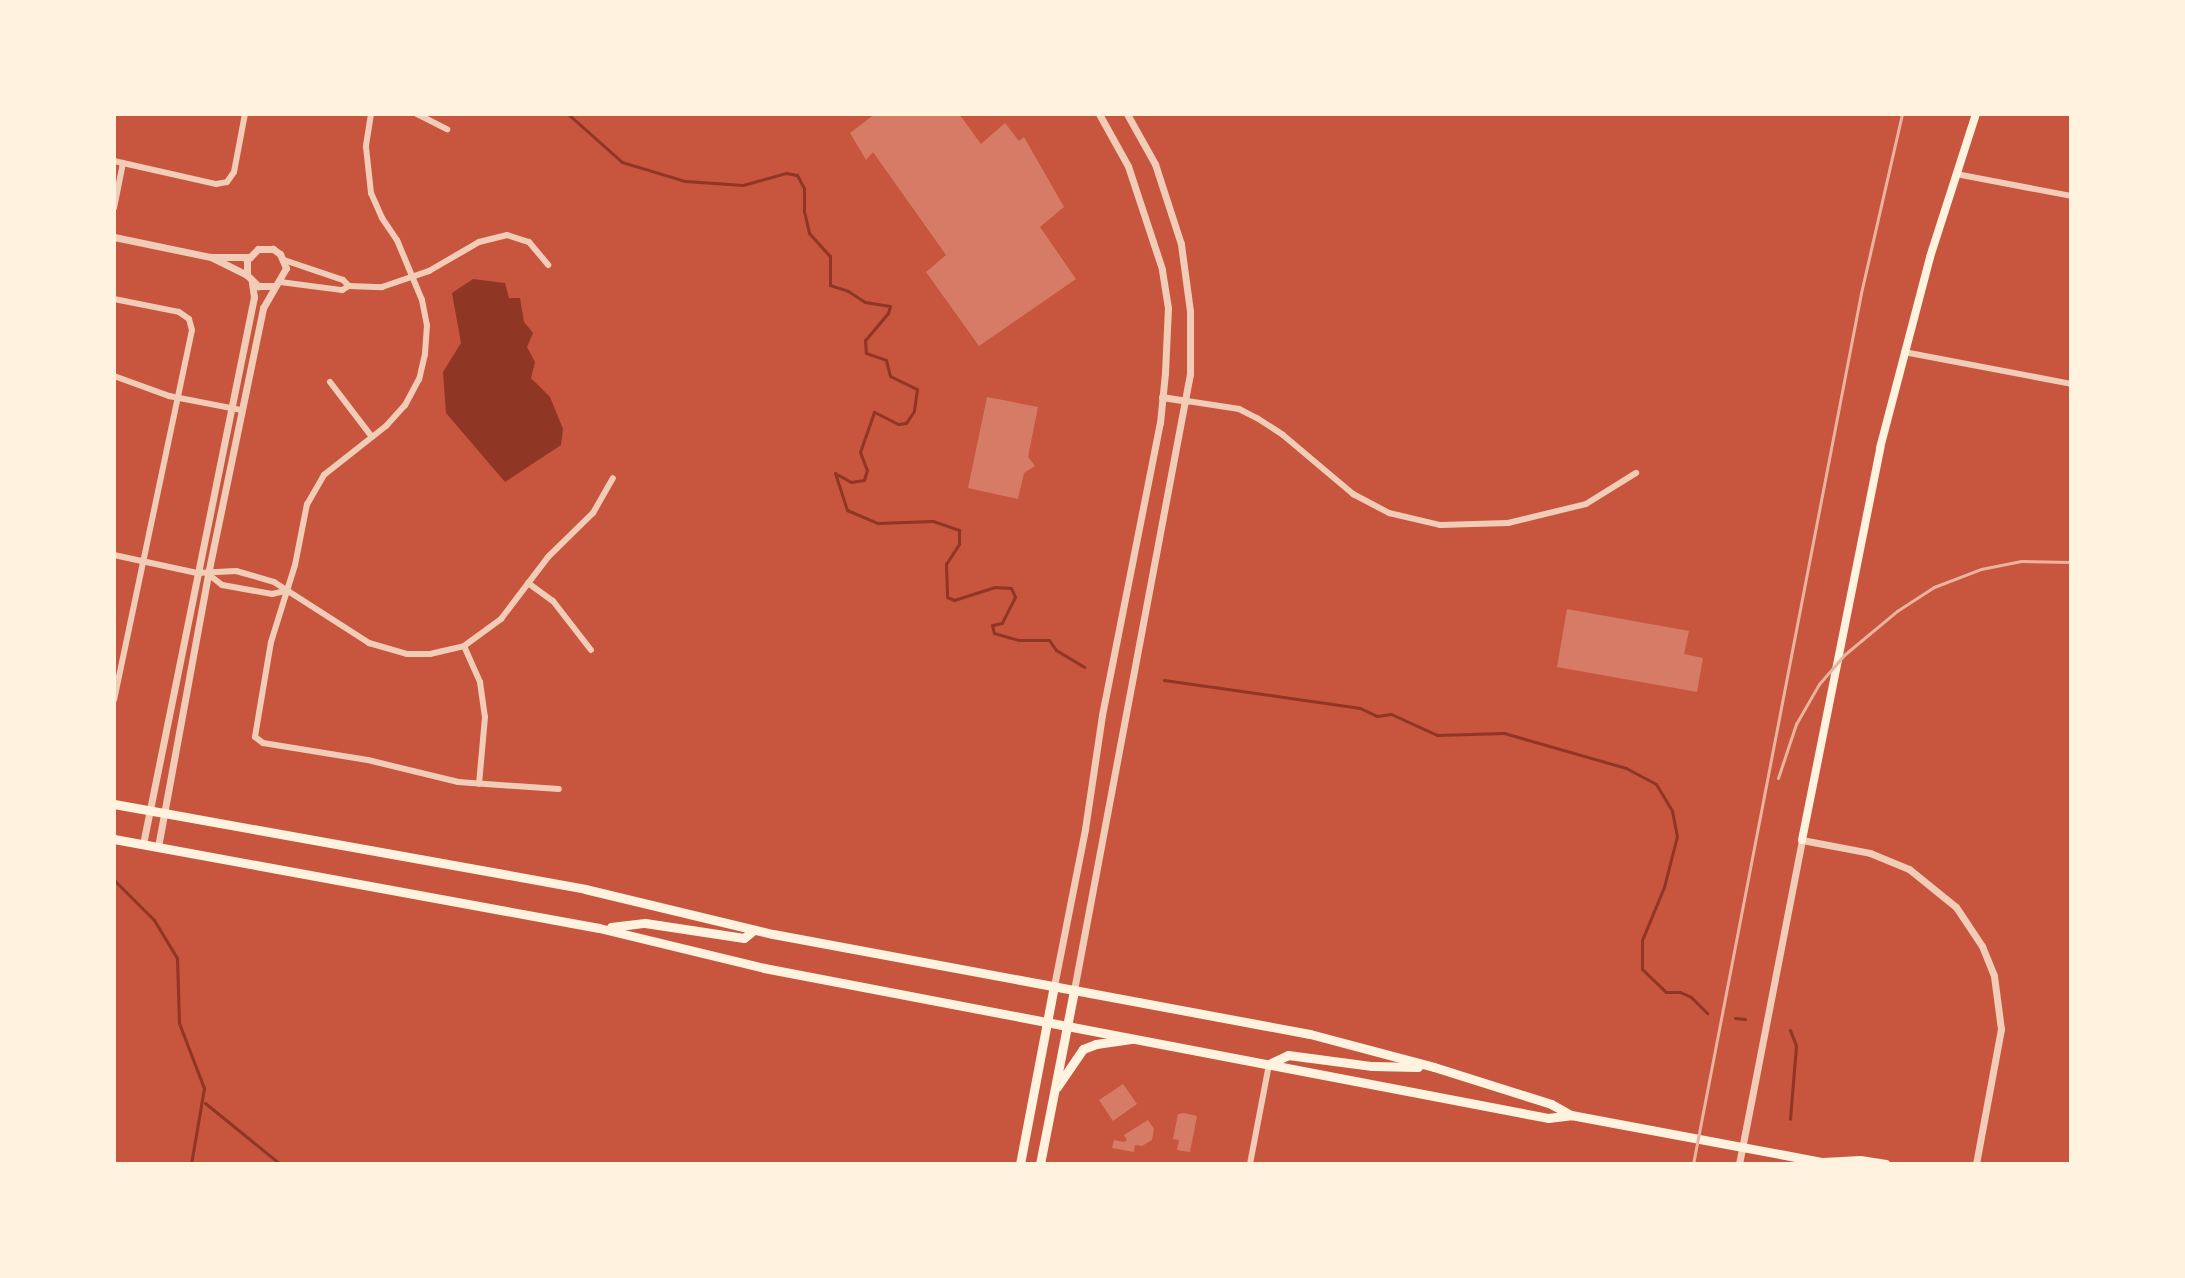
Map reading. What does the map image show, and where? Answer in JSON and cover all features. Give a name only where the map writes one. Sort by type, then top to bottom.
[{"type":"main road","points":[[1802,840],[1880,448],[1904,352],[1976,114]]},
{"type":"main road","points":[[114,804],[585,889],[754,930],[1310,1034],[1434,1067],[1551,1104],[1571,1115],[1825,1163],[1860,1160],[1886,1164]]},
{"type":"main road","points":[[114,839],[599,928],[764,968],[1548,1118],[1571,1115]]},
{"type":"main road","points":[[599,928],[645,923],[744,938],[754,930]]},
{"type":"main road","points":[[1020,1164],[1054,986]]},
{"type":"main road","points":[[1040,1164],[1074,990]]},
{"type":"main road","points":[[1053,1093],[1083,1049],[1096,1044],[1142,1038]]},
{"type":"main road","points":[[1269,1064],[1288,1055],[1372,1066],[1434,1067]]},
{"type":"street","points":[[114,161],[216,184],[227,182],[234,172],[245,114]]},
{"type":"street","points":[[371,114],[366,147],[371,193],[414,277],[427,325],[422,368],[405,405],[372,437],[333,466],[315,489],[303,517],[295,565],[271,642],[255,737],[263,743],[479,784],[559,789]]},
{"type":"street","points":[[417,114],[447,129]]},
{"type":"street","points":[[1074,990],[1187,401],[1191,322],[1181,244],[1155,164],[1127,114]]},
{"type":"street","points":[[1054,986],[1162,397],[1168,308],[1162,269],[1128,166],[1101,115]]},
{"type":"street","points":[[114,208],[123,163]]},
{"type":"street","points":[[1956,174],[2071,196]]},
{"type":"street","points":[[211,257],[258,286],[277,284],[342,290],[349,286],[382,287],[414,277],[479,242],[507,235],[529,242],[548,265]]},
{"type":"street","points":[[114,237],[211,257],[250,257],[266,248],[273,249],[284,260],[343,280],[349,286]]},
{"type":"street","points":[[143,844],[254,297],[250,257]]},
{"type":"street","points":[[158,847],[241,410],[263,308],[286,268],[284,260]]},
{"type":"street","points":[[323,287],[325,276]]},
{"type":"street","points":[[114,299],[179,312],[189,319],[192,330],[114,700]]},
{"type":"street","points":[[1904,352],[2071,384]]},
{"type":"street","points":[[114,376],[179,398],[241,410]]},
{"type":"street","points":[[330,382],[372,437]]},
{"type":"street","points":[[1162,397],[1239,409],[1283,435],[1353,494],[1389,513],[1440,525],[1508,523],[1573,508],[1615,490],[1636,473]]},
{"type":"street","points":[[114,555],[197,573],[208,574],[226,569],[274,582],[385,649],[430,654],[464,646],[501,619],[548,557],[593,513],[613,478]]},
{"type":"street","points":[[208,574],[222,585],[272,594],[285,591]]},
{"type":"street","points":[[250,590],[253,576]]},
{"type":"street","points":[[528,583],[553,601],[591,650]]},
{"type":"street","points":[[464,646],[480,682],[485,717],[479,784]]},
{"type":"street","points":[[1739,1164],[1802,840],[1870,853],[1909,869],[1956,907],[1982,946],[1994,976],[2001,1029],[1976,1164]]},
{"type":"street","points":[[1250,1164],[1269,1064]]},
{"type":"shaded area","points":[[473,279],[505,283],[509,298],[520,298],[524,322],[533,333],[527,347],[535,362],[531,378],[550,397],[563,429],[561,445],[505,482],[446,413],[443,372],[461,343],[452,293]]},
{"type":"building","points":[[875,114],[959,114],[981,144],[1005,123],[1019,141],[1024,137],[1064,207],[1040,227],[1076,279],[979,346],[926,272],[946,255],[873,152],[866,160],[850,133]]},
{"type":"building","points":[[987,397],[1038,407],[1028,457],[1035,466],[1024,473],[1018,499],[968,488]]},
{"type":"building","points":[[1567,609],[1689,631],[1684,654],[1703,658],[1697,692],[1557,667]]},
{"type":"building","points":[[1123,1084],[1137,1104],[1113,1121],[1099,1100]]},
{"type":"building","points":[[1178,1114],[1197,1116],[1190,1152],[1177,1150],[1179,1140],[1173,1139]]},
{"type":"building","points":[[1148,1120],[1154,1129],[1152,1140],[1142,1146],[1135,1145],[1134,1152],[1112,1148],[1114,1140],[1124,1142],[1127,1140],[1124,1135]]},
{"type":"waterway","points":[[568,114],[622,162],[685,181],[743,185],[786,173],[797,175],[804,188],[804,211],[809,233],[830,256],[830,285],[848,291],[865,302],[890,306],[888,313],[865,340],[866,353],[886,360],[890,376],[917,389],[914,411],[906,423],[898,424],[874,412],[860,452],[867,470],[864,480],[851,482],[835,473],[847,510],[878,523],[933,521],[959,530],[959,544],[946,564],[947,597],[954,600],[995,587],[1011,588],[1015,597],[1002,623],[992,625],[994,633],[1019,640],[1049,640],[1056,650],[1084,667]]},
{"type":"waterway","points":[[1164,680],[1360,708],[1377,716],[1391,714],[1437,735],[1504,733],[1626,768],[1656,784],[1672,811],[1677,836],[1664,887],[1642,940],[1642,969],[1666,992],[1680,992],[1691,997],[1707,1013]]},
{"type":"waterway","points":[[114,880],[154,920],[177,958],[179,1023],[204,1088],[191,1164]]},
{"type":"waterway","points":[[1735,1018],[1745,1019]]},
{"type":"waterway","points":[[1790,1030],[1796,1046],[1790,1119]]},
{"type":"waterway","points":[[205,1103],[280,1164]]},
{"type":"railway","points":[[1693,1164],[1861,293],[1902,114]]},
{"type":"railway","points":[[1778,778],[1796,724],[1819,684],[1844,655],[1897,611],[1934,587],[1981,569],[2021,561],[2071,562]]}]
